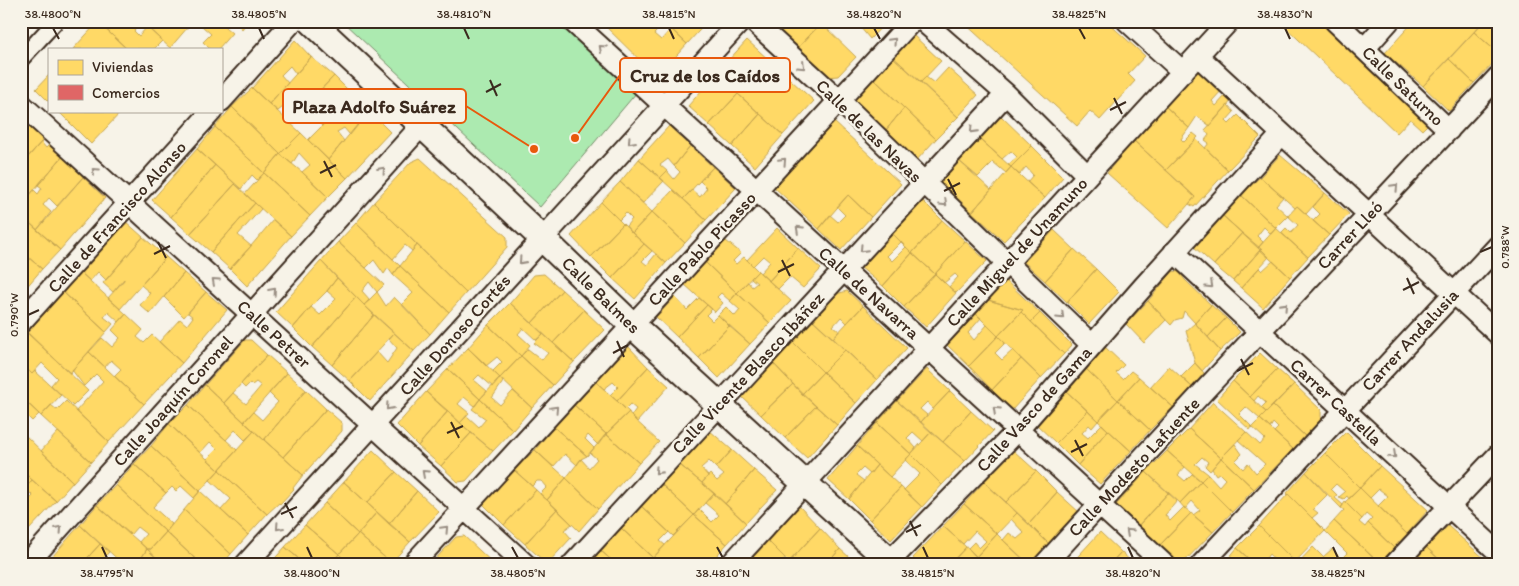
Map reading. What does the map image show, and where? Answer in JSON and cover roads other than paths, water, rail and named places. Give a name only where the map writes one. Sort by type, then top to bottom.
[{"type":"street","points":[[21,59],[56,21]]},
{"type":"street","points":[[222,100],[293,21]]},
{"type":"street","name":"Calle Balmes","points":[[311,21],[632,325],[805,483],[890,564]]},
{"type":"street","name":"Calle de Navarra","points":[[572,21],[1165,565]]},
{"type":"street","name":"Calle Donoso Cortés","points":[[245,565],[741,21]]},
{"type":"street","name":"Calle de las Navas","points":[[753,21],[839,100],[1092,346]]},
{"type":"street","name":"Calle Pablo Picasso","points":[[412,565],[912,21]]},
{"type":"street","points":[[923,21],[1006,94],[1088,175]]},
{"type":"street","points":[[1127,21],[1183,72]]},
{"type":"street","name":"Calle Miguel de Unamuno","points":[[730,565],[1229,21]]},
{"type":"street","name":"Calle Saturno","points":[[1335,21],[1448,130]]},
{"type":"street","points":[[1365,48],[1389,21]]},
{"type":"street","points":[[1198,56],[1498,334]]},
{"type":"street","name":"Carrer Lleó","points":[[1203,392],[1498,77]]},
{"type":"street","name":"Calle Vicente Blasco Ibáñez","points":[[572,565],[1006,94]]},
{"type":"street","name":"Calle Petrer","points":[[21,104],[526,565]]},
{"type":"street","name":"Calle de Francisco Alonso","points":[[21,322],[211,112]]},
{"type":"street","name":"Calle Joaquín Coronel","points":[[26,565],[421,126]]},
{"type":"street","name":"Calle Vasco de Gama","points":[[890,564],[1018,430],[1174,252],[1282,134]]},
{"type":"street","name":"Carrer Andalusia","points":[[1201,565],[1498,246]]},
{"type":"street","name":"Carrer Castella","points":[[1174,252],[1498,552]]},
{"type":"street","name":"Calle Modesto Lafuente","points":[[1044,565],[1203,392]]},
{"type":"street","points":[[1394,565],[1498,455]]},
{"type":"place","name":"Cruz de los Caídos","points":[[575,138]]},
{"type":"place","name":"Plaza Adolfo Suárez","points":[[534,149]]}]
